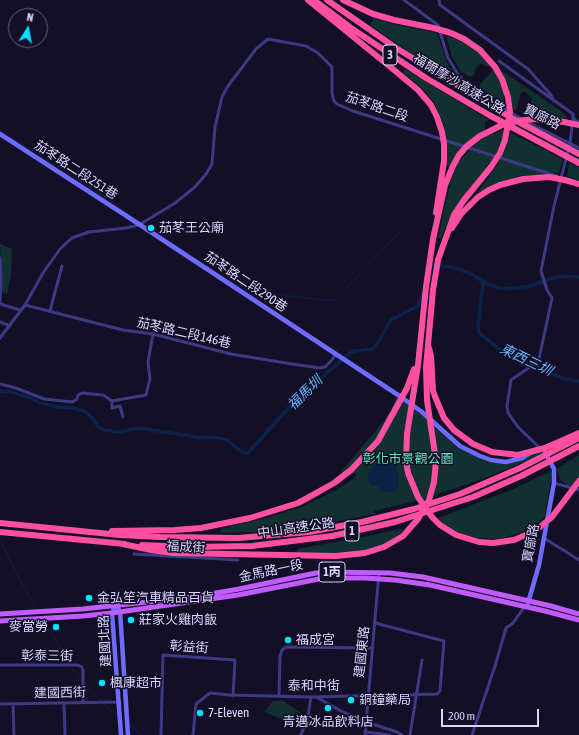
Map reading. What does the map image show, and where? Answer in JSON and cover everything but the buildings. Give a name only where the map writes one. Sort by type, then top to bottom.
[{"type":"highway","points":[[308,0],[418,90],[431,105],[437,117],[444,144],[444,161],[437,207],[436,225]]},
{"type":"highway","name":"福爾摩沙高速公路","points":[[314,0],[351,28],[426,78],[501,122],[579,163]]},
{"type":"highway","name":"福爾摩沙高速公路","points":[[328,0],[396,48],[515,120],[579,154]]},
{"type":"highway","points":[[123,544],[174,553],[336,556],[365,553],[384,547],[396,541],[412,527],[429,500],[434,482],[436,461],[426,379],[433,290],[438,260],[454,215],[500,153],[505,140],[510,112],[508,97],[502,79],[495,67],[485,55],[464,39],[434,28],[373,14],[342,0]]},
{"type":"highway","points":[[579,124],[535,119],[517,121],[502,125],[480,136],[467,146],[453,166],[445,185],[436,225],[426,287],[418,365],[407,434],[406,461],[408,473],[418,497],[432,517],[448,530],[467,539],[480,542],[493,543],[514,540],[535,531],[552,517],[579,481]]},
{"type":"highway","points":[[447,235],[462,214],[478,197],[500,185],[523,179],[549,177],[579,184]]},
{"type":"highway","points":[[100,533],[119,530],[175,530],[201,528],[250,518],[298,503],[334,483],[351,470],[378,441],[408,388],[412,376],[423,320]]},
{"type":"highway","points":[[428,342],[431,356],[433,390],[436,399],[444,418],[466,440],[492,452],[518,455],[545,448],[579,433]]},
{"type":"highway","name":"中山高速公路","points":[[0,523],[120,535],[160,537],[238,538],[309,532],[362,522],[414,509],[460,494],[520,468],[579,438]]},
{"type":"highway","name":"中山高速公路","points":[[0,532],[110,543],[192,547],[252,546],[332,536],[395,522],[473,496],[521,476],[579,446]]},
{"type":"main road","name":"金馬路一段","points":[[0,614],[83,609],[193,597],[316,573],[379,572],[423,577],[527,604],[579,620]]},
{"type":"main road","name":"金馬路一段","points":[[0,621],[83,616],[231,597],[324,578],[379,578],[430,585],[579,614]]},
{"type":"street","name":"寶廍路","points":[[404,0],[438,25],[448,58],[456,73],[467,84],[511,113],[579,148]]},
{"type":"street","points":[[439,0],[440,5],[528,69],[551,95],[554,101]]},
{"type":"street","name":"茄苳路二段","points":[[0,338],[25,304],[42,272],[60,249],[72,238],[89,232],[139,225],[175,203],[195,187],[212,164],[215,127],[222,97],[228,86],[256,49],[268,39],[306,46],[318,53],[332,67],[332,93],[334,101],[337,104],[353,111],[562,177]]},
{"type":"street","points":[[499,61],[573,114],[570,143],[554,206],[542,271],[547,290],[552,298],[539,359],[511,380],[507,406],[508,413],[518,428],[542,449]]},
{"type":"street","points":[[572,118],[579,124]]},
{"type":"street","name":"茄苳路二段251巷","points":[[0,134],[139,225]]},
{"type":"street","name":"茄苳路二段290巷","points":[[139,225],[401,397],[422,412],[455,442],[465,449],[491,460],[506,462],[522,458],[531,452]]},
{"type":"street","points":[[0,258],[0,303],[20,310]]},
{"type":"street","points":[[50,311],[62,266]]},
{"type":"street","name":"茄苳路二段146巷","points":[[25,304],[123,330],[153,334],[231,354],[320,368],[331,361],[336,354]]},
{"type":"street","points":[[0,322],[10,326]]},
{"type":"street","points":[[0,384],[16,388],[44,399],[72,402],[77,399],[78,395],[85,392],[103,395],[112,401],[146,395],[150,379],[148,362],[153,334]]},
{"type":"street","points":[[112,401],[112,408],[120,406],[123,417]]},
{"type":"street","points":[[457,429],[469,439],[481,446],[497,451],[510,454],[531,452],[542,449]]},
{"type":"street","name":"寶廍路","points":[[527,604],[539,565],[554,483],[554,469],[542,449]]},
{"type":"street","points":[[554,483],[579,490]]},
{"type":"street","points":[[544,538],[579,560]]},
{"type":"street","name":"福成街","points":[[134,554],[238,560]]},
{"type":"street","name":"建國東路","points":[[365,733],[379,572]]},
{"type":"street","points":[[472,735],[506,628],[513,623],[527,604]]},
{"type":"street","name":"建國北路","points":[[121,735],[120,702],[112,612],[114,606],[120,611],[128,735]]},
{"type":"street","name":"泰和中街","points":[[193,735],[196,704],[210,693],[233,696],[368,696],[437,694],[440,691],[444,641],[375,623]]},
{"type":"street","points":[[279,696],[280,656],[282,650],[286,647],[373,648]]},
{"type":"street","name":"彰益街","points":[[160,735],[163,655],[235,660],[233,696]]},
{"type":"street","points":[[410,735],[415,694],[422,660]]},
{"type":"street","name":"彰泰三街","points":[[0,666],[70,665],[82,667],[82,702]]},
{"type":"street","points":[[301,735],[313,696],[366,722],[402,735]]},
{"type":"street","points":[[64,702],[65,735]]},
{"type":"street","name":"建國西街","points":[[0,704],[120,702]]},
{"type":"street","points":[[13,704],[14,735]]},
{"type":"street","points":[[365,733],[390,735]]},
{"type":"green space","points":[[374,18],[394,24],[437,33],[447,62],[456,81],[409,52],[370,25]]},
{"type":"green space","points":[[446,36],[462,41],[475,50],[489,64],[489,67],[481,64],[478,65],[474,75],[470,77],[461,72],[452,57]]},
{"type":"green space","points":[[404,68],[489,120],[485,122],[485,130],[468,142],[449,168],[446,165],[446,135],[435,104],[424,90],[403,73]]},
{"type":"green space","points":[[493,70],[500,81],[504,94],[503,103],[480,87],[480,84]]},
{"type":"green space","points":[[502,71],[561,111],[567,117],[565,120],[545,116],[541,113],[529,110],[532,99],[526,92],[521,93],[516,110],[513,109],[511,96]]},
{"type":"green space","points":[[502,130],[503,138],[499,149],[489,165],[468,190],[451,215],[441,238],[438,238],[450,183],[458,163],[473,146],[487,135],[495,134]]},
{"type":"green space","points":[[511,133],[563,159],[559,173],[549,172],[548,175],[519,176],[493,185],[479,193],[478,192],[504,152]]},
{"type":"green space","points":[[569,163],[579,167],[579,180],[567,176]]},
{"type":"green space","points":[[0,244],[12,249],[11,276],[7,294],[2,292]]},
{"type":"green space","name":"彰化市景觀公園","points":[[397,394],[471,453],[504,462],[541,450],[543,452],[542,455],[485,478],[420,500],[374,511],[376,514],[311,526],[256,532],[220,533],[221,529],[299,508],[332,492],[352,480],[357,475],[340,471],[383,422],[391,411]]},
{"type":"green space","points":[[579,455],[579,477],[572,486],[567,485],[560,480],[557,469]]},
{"type":"green space","points":[[551,471],[552,474],[545,516],[541,521],[525,531],[500,539],[477,538],[457,532],[444,524],[438,518],[511,490]]},
{"type":"green space","points":[[404,528],[401,533],[376,549],[352,553],[296,555],[297,549]]},
{"type":"green space","points":[[273,701],[283,701],[304,715],[296,712],[292,723],[264,712]]},
{"type":"water","points":[[390,463],[392,466],[396,466],[399,485],[394,492],[381,492],[379,486],[371,485],[369,482],[369,472],[375,465]]},
{"type":"waterway","points":[[0,130],[110,200],[138,221]]},
{"type":"waterway","points":[[169,241],[244,290],[323,300],[335,300],[398,234]]},
{"type":"waterway","name":"福馬圳","points":[[429,266],[437,265],[455,268],[471,274],[487,284],[498,288],[508,289],[531,286],[549,279],[564,276],[579,277]]},
{"type":"waterway","name":"東西三圳","points":[[483,282],[478,327],[479,333],[502,351],[562,378],[579,381]]},
{"type":"waterway","name":"福馬圳","points":[[0,391],[11,392],[28,397],[40,403],[58,407],[73,408],[86,412],[94,420],[98,427],[104,430],[119,432],[139,428],[197,437],[219,438],[227,440],[242,452],[248,453],[294,402],[347,355],[354,351],[372,349],[376,346],[391,320],[418,306],[423,292]]},
{"type":"waterway","points":[[0,539],[36,609]]},
{"type":"waterway","points":[[43,620],[69,664]]},
{"type":"waterway","points":[[71,667],[82,679]]},
{"type":"waterway","points":[[84,682],[102,702]]},
{"type":"waterway","points":[[104,704],[118,716]]},
{"type":"waterway","points":[[129,724],[142,735]]},
{"type":"place","name":"茄苳王公廟","points":[[151,228]]},
{"type":"place","name":"金弘笙汽車精品百貨","points":[[89,598]]},
{"type":"place","name":"莊家火雞肉飯","points":[[131,620]]},
{"type":"place","name":"麥當勞","points":[[56,627]]},
{"type":"place","name":"福成宮","points":[[288,640]]},
{"type":"place","name":"楓康超市","points":[[102,683]]},
{"type":"place","name":"銅鐘藥局","points":[[351,700]]},
{"type":"place","name":"青邁冰品飲料店","points":[[328,708]]},
{"type":"place","name":"7-Eleven","points":[[200,713]]}]
